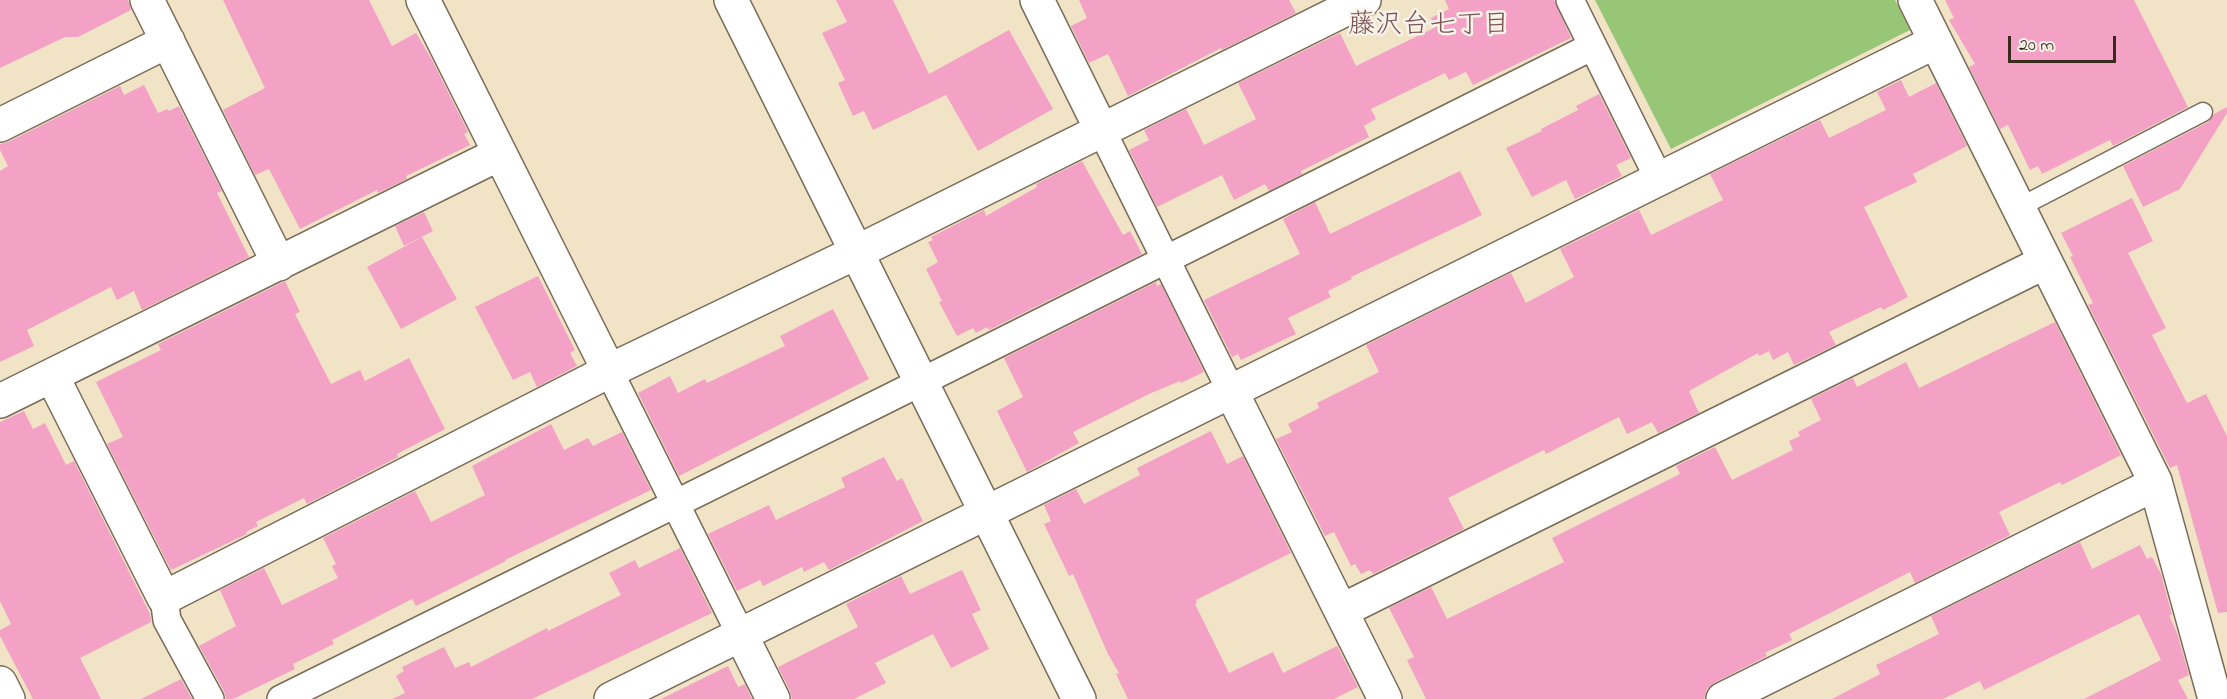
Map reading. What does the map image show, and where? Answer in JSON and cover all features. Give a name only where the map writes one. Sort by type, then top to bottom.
[{"type":"street","points":[[147,0],[279,264]]},
{"type":"street","points":[[423,0],[773,699]]},
{"type":"street","points":[[731,0],[1079,699]]},
{"type":"street","points":[[1037,0],[1385,699]]},
{"type":"street","points":[[164,598],[609,371],[857,252],[1102,130],[1327,8],[1364,0]]},
{"type":"street","points":[[1570,0],[1659,179]]},
{"type":"street","points":[[1914,0],[2155,484],[2215,699]]},
{"type":"street","points":[[0,125],[168,41]]},
{"type":"street","points":[[612,699],[1935,42]]},
{"type":"street","points":[[281,699],[1593,46]]},
{"type":"street","points":[[0,401],[499,154]]},
{"type":"street","points":[[1341,611],[2045,262]]},
{"type":"street","points":[[52,376],[164,598],[167,620],[210,699]]},
{"type":"street","points":[[1723,699],[2155,484]]},
{"type":"street","points":[[0,683],[8,699]]},
{"type":"lane","points":[[2018,208],[2203,112]]},
{"type":"green space","points":[[1595,0],[1895,0],[1910,30],[1671,149]]},
{"type":"building","points":[[0,0],[128,0],[131,10],[78,37],[65,37],[0,68]]},
{"type":"building","points":[[223,0],[369,0],[392,46],[416,33],[468,132],[464,134],[470,145],[406,176],[407,179],[378,193],[377,190],[300,229],[269,169],[255,175],[223,110],[265,88]]},
{"type":"building","points":[[836,0],[893,0],[929,74],[1009,30],[1053,109],[978,151],[946,95],[873,130],[864,111],[853,116],[838,83],[845,80],[822,33],[847,22]]},
{"type":"building","points":[[1079,0],[1289,0],[1296,13],[1222,50],[1221,48],[1128,96],[1108,54],[1089,63],[1071,26],[1087,18]]},
{"type":"building","points":[[1445,0],[1554,0],[1571,38],[1473,85],[1466,72],[1449,80],[1445,73],[1371,109],[1376,119],[1364,126],[1369,137],[1301,171],[1302,174],[1269,191],[1265,184],[1234,200],[1222,175],[1157,207],[1129,150],[1149,140],[1144,130],[1186,109],[1204,145],[1256,119],[1238,83],[1340,33],[1356,66],[1436,27],[1431,18],[1449,9]]},
{"type":"building","points":[[1945,0],[2134,0],[2188,107],[2113,146],[2110,140],[2042,174],[2038,166],[2030,170],[2008,125],[2000,129],[1969,67],[1975,64],[1949,20],[1954,18]]},
{"type":"building","points":[[1901,80],[1909,97],[1936,83],[1967,146],[1913,174],[1917,182],[1864,207],[1908,297],[1829,332],[1836,345],[1794,365],[1788,352],[1773,360],[1769,351],[1759,356],[1758,353],[1689,391],[1699,413],[1658,433],[1652,422],[1627,434],[1619,417],[1546,454],[1544,450],[1448,498],[1464,529],[1373,574],[1370,570],[1361,574],[1355,564],[1351,566],[1334,532],[1325,536],[1276,439],[1292,432],[1288,424],[1319,408],[1317,403],[1379,372],[1366,345],[1511,273],[1526,303],[1574,277],[1560,249],[1639,210],[1651,235],[1723,200],[1710,174],[1820,120],[1829,138],[1886,110],[1877,92]]},
{"type":"building","points":[[144,85],[158,113],[179,106],[222,191],[217,193],[249,257],[142,310],[134,291],[117,300],[111,287],[27,330],[34,346],[0,362],[0,171],[8,166],[0,150],[0,144],[120,86],[124,95]]},
{"type":"building","points":[[1599,94],[1631,158],[1616,165],[1622,176],[1575,199],[1566,180],[1532,197],[1506,148],[1542,131],[1541,129],[1578,110],[1576,106]]},
{"type":"building","points":[[2227,107],[2227,113],[2180,189],[2143,207],[2123,166],[2208,122],[2214,114]]},
{"type":"building","points":[[1082,161],[1123,235],[1130,231],[1142,254],[989,330],[987,327],[976,333],[973,328],[957,336],[939,302],[942,301],[926,269],[938,262],[928,242],[933,240],[931,237],[984,210],[986,216],[1037,187],[1036,184]]},
{"type":"building","points":[[1460,171],[1482,215],[1351,277],[1352,279],[1328,291],[1331,297],[1288,318],[1296,334],[1241,360],[1238,354],[1232,357],[1204,300],[1300,254],[1283,219],[1315,202],[1330,234]]},
{"type":"building","points":[[2132,198],[2153,241],[2128,253],[2166,328],[2152,335],[2187,403],[2206,394],[2227,436],[2227,612],[2218,613],[2177,465],[2170,468],[2088,305],[2093,303],[2061,233]]},
{"type":"building","points":[[424,212],[433,231],[404,246],[395,226]]},
{"type":"building","points":[[422,237],[457,299],[401,329],[367,267]]},
{"type":"building","points":[[538,276],[575,350],[570,353],[577,366],[537,387],[530,372],[513,380],[475,307]]},
{"type":"building","points":[[285,281],[300,312],[295,314],[331,384],[360,370],[365,381],[409,358],[445,429],[397,454],[398,457],[307,504],[304,498],[256,522],[258,526],[246,532],[247,534],[171,570],[107,444],[123,437],[96,382],[161,350],[158,344]]},
{"type":"building","points":[[1156,282],[1157,286],[1161,284],[1204,372],[1149,394],[1073,432],[1079,443],[1027,472],[997,411],[1023,397],[1004,358]]},
{"type":"building","points":[[833,309],[869,379],[679,476],[638,393],[670,376],[678,393],[705,379],[707,383],[785,346],[780,336]]},
{"type":"building","points":[[2055,322],[2121,455],[2062,485],[2060,482],[1999,512],[2010,535],[1915,583],[1910,572],[1789,634],[1792,640],[1765,653],[1767,656],[1714,683],[1707,689],[1704,699],[1426,699],[1407,660],[1414,657],[1389,608],[1431,587],[1447,619],[1564,562],[1552,538],[1680,474],[1676,466],[1715,447],[1732,480],[1793,450],[1789,441],[1800,436],[1798,432],[1821,420],[1811,399],[1853,378],[1857,387],[1906,362],[1919,388]]},
{"type":"building","points":[[24,411],[33,429],[45,423],[66,465],[74,461],[150,614],[151,622],[80,658],[101,699],[33,699],[0,636],[0,630],[11,624],[0,601],[0,422]]},
{"type":"building","points":[[551,424],[564,450],[588,438],[593,446],[622,432],[651,490],[505,560],[416,606],[412,599],[332,640],[334,644],[293,664],[295,669],[233,699],[226,699],[224,691],[199,646],[236,626],[220,590],[264,568],[282,605],[338,578],[332,566],[336,564],[323,538],[415,491],[431,522],[485,495],[472,466]]},
{"type":"building","points":[[1211,431],[1227,464],[1243,456],[1291,553],[1196,600],[1195,604],[1229,673],[1273,652],[1283,673],[1337,646],[1358,687],[1334,699],[1128,699],[1116,674],[1119,673],[1108,654],[1073,574],[1069,576],[1044,524],[1051,521],[1044,505],[1076,489],[1084,504],[1140,475],[1137,468]]},
{"type":"building","points":[[884,457],[897,481],[902,478],[923,521],[829,570],[824,562],[804,572],[802,567],[763,586],[760,580],[737,591],[708,534],[769,505],[776,520],[845,487],[841,478]]},
{"type":"building","points":[[2080,542],[2092,569],[2140,545],[2147,559],[2152,557],[2161,574],[2172,615],[2169,615],[2177,633],[2189,675],[2178,680],[2188,699],[2084,699],[2161,660],[2139,614],[1984,690],[1980,681],[1943,699],[1832,699],[1880,674],[1876,665],[1939,634],[1931,616]]},
{"type":"building","points":[[680,548],[712,613],[532,699],[392,699],[405,693],[396,676],[404,671],[402,667],[444,647],[455,668],[469,662],[471,667],[547,628],[548,631],[621,595],[609,573],[635,560],[639,568]]},
{"type":"building","points":[[962,570],[981,610],[972,614],[989,649],[951,668],[933,634],[875,663],[886,683],[854,699],[792,699],[778,667],[858,627],[846,604],[901,576],[910,594]]},
{"type":"building","points":[[728,666],[738,687],[745,684],[752,699],[661,699]]},
{"type":"building","points":[[181,679],[192,699],[141,699]]},
{"type":"district","name":"藤沢台七丁目","points":[[1429,28]]}]
